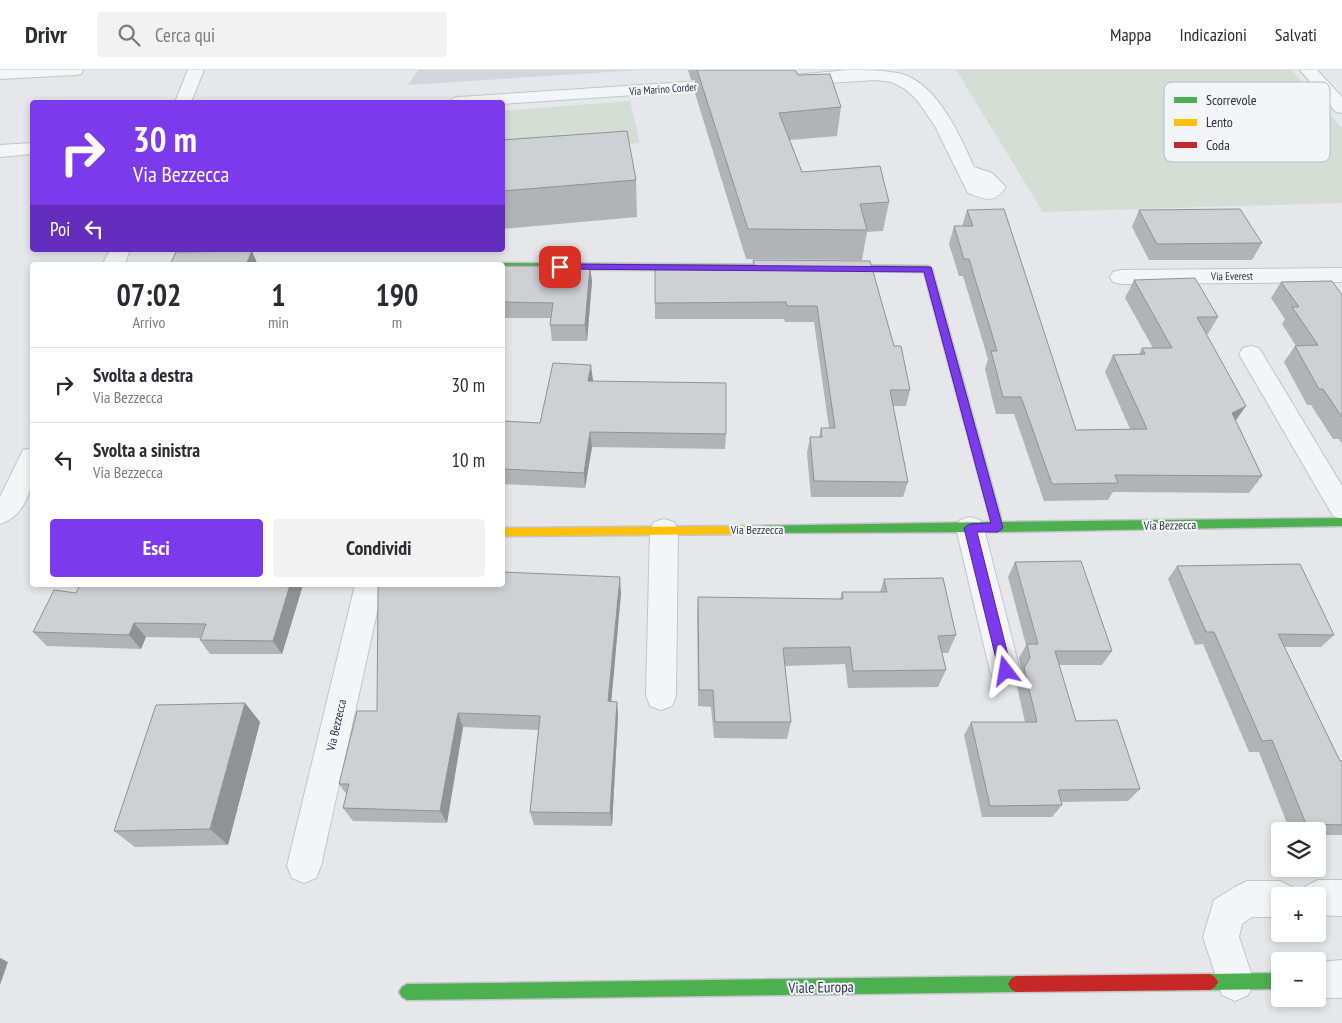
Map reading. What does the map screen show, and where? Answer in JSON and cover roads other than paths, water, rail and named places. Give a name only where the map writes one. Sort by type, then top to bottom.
[{"type":"street","points":[[0,74],[75,70]]},
{"type":"street","points":[[184,100],[196,70]]},
{"type":"street","points":[[1308,70],[1319,82]]},
{"type":"street","points":[[782,81],[870,75],[897,78],[911,84],[935,110],[966,171]]},
{"type":"street","name":"Via Marino Corder","points":[[490,100],[753,83]]},
{"type":"street","points":[[1330,95],[1342,108]]},
{"type":"street","points":[[0,151],[30,149]]},
{"type":"street","points":[[505,266],[799,268]]},
{"type":"street","points":[[819,268],[928,269],[984,528],[1006,671]]},
{"type":"street","name":"Via Everest","points":[[1121,277],[1342,275]]},
{"type":"street","points":[[1251,354],[1342,509]]},
{"type":"street","points":[[0,514],[12,501],[30,461]]},
{"type":"street","name":"Via Bezzecca","points":[[505,532],[984,528],[1342,522]]},
{"type":"street","points":[[661,696],[664,530]]},
{"type":"street","name":"Via Bezzecca","points":[[304,866],[368,587]]},
{"type":"street","points":[[1326,898],[1342,898]]},
{"type":"street","points":[[1236,982],[1221,937],[1227,913],[1247,899],[1271,899]]},
{"type":"street","points":[[1326,980],[1342,979]]},
{"type":"street","name":"Viale Europa","points":[[407,992],[1271,981]]}]
